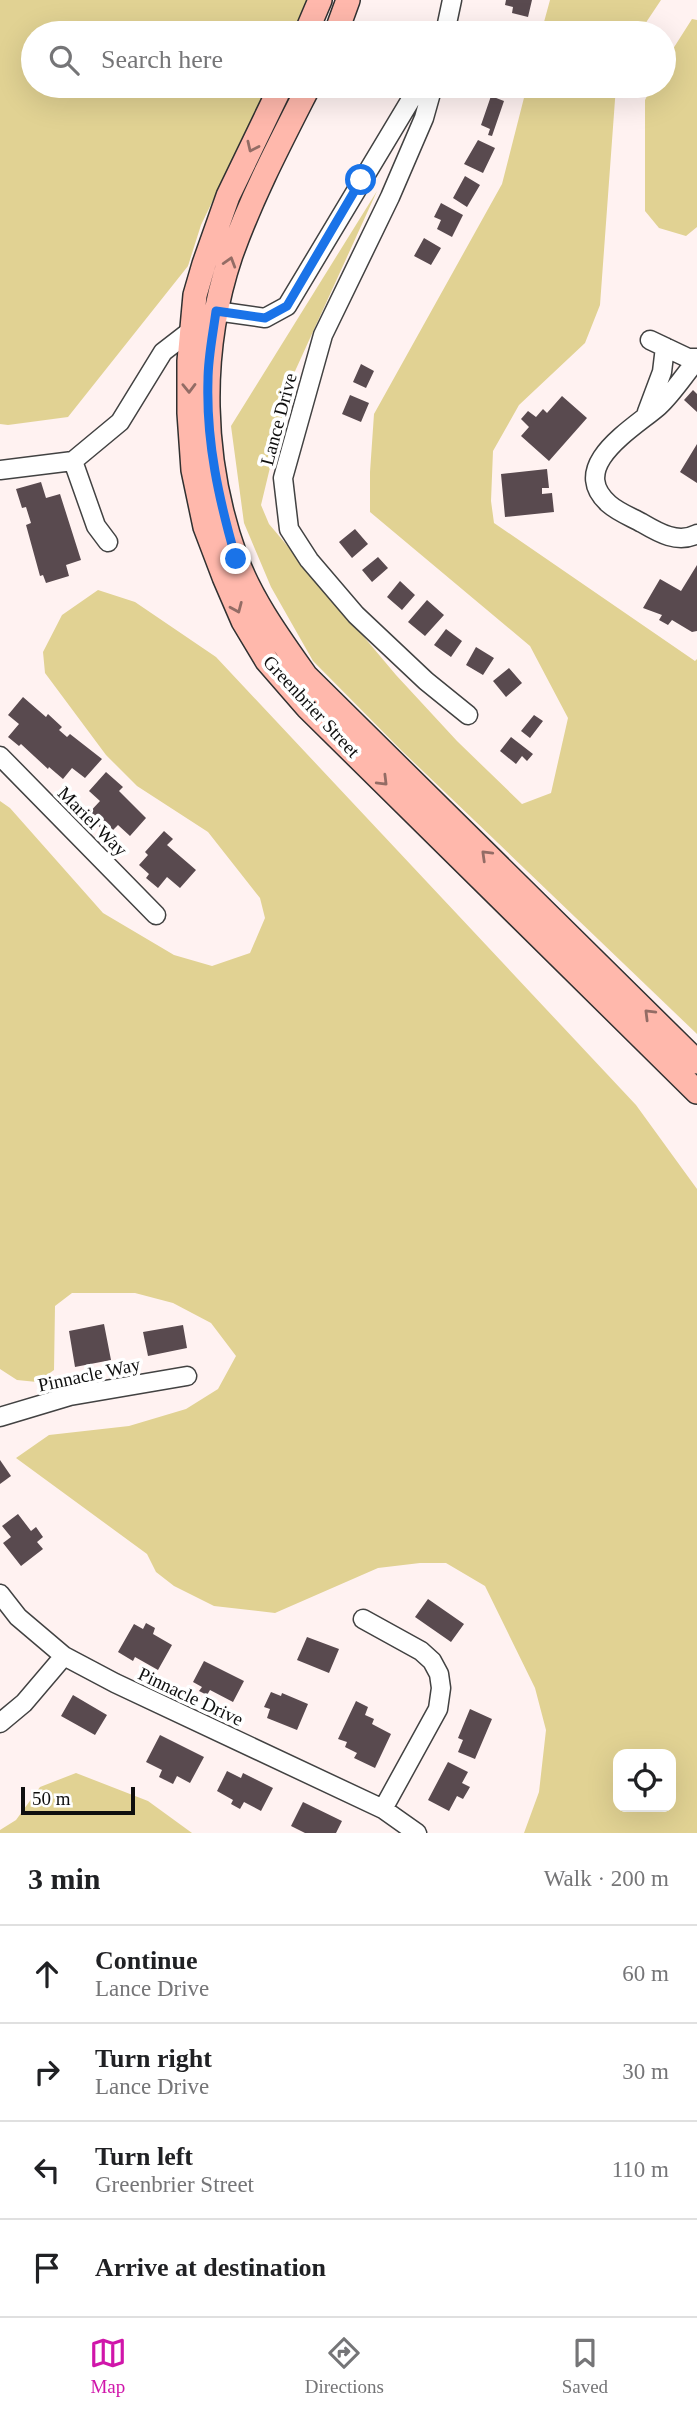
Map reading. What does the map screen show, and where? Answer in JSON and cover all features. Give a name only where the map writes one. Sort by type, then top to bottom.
[{"type":"main road","points":[[311,21],[320,0]]},
{"type":"main road","points":[[340,21],[348,0]]},
{"type":"main road","name":"Greenbrier Street","points":[[275,98],[228,196],[195,295],[189,361],[193,470],[203,515],[224,578],[243,621],[267,662],[307,707],[697,1092]]},
{"type":"main road","name":"Greenbrier Street","points":[[303,98],[264,175],[231,256],[216,311],[208,379],[208,435],[219,500],[236,559],[264,616],[306,677],[697,1062]]},
{"type":"street","points":[[448,21],[452,0]]},
{"type":"street","points":[[0,470],[74,461],[120,422],[163,352],[216,311],[265,318],[287,306],[412,98]]},
{"type":"street","name":"Lance Drive","points":[[430,98],[424,118],[390,197],[323,335],[283,478],[289,528],[309,560],[356,615],[426,681],[468,715]]},
{"type":"street","points":[[646,415],[662,372],[657,344],[688,358],[697,359]]},
{"type":"street","points":[[697,359],[660,405],[606,452],[597,464],[595,476],[597,486],[610,506],[659,533],[677,539],[690,538],[697,534]]},
{"type":"street","points":[[74,461],[96,526],[108,542]]},
{"type":"street","name":"Mariel Way","points":[[0,756],[156,915]]},
{"type":"street","name":"Pinnacle Way","points":[[0,1417],[70,1396],[187,1376]]},
{"type":"street","name":"Pinnacle Drive","points":[[0,1594],[18,1617],[64,1656],[115,1683],[383,1809],[417,1833]]},
{"type":"street","points":[[363,1619],[421,1651],[432,1661],[439,1674],[441,1688],[438,1709],[383,1809]]},
{"type":"street","points":[[0,1723],[24,1703],[64,1656]]},
{"type":"shaded area","points":[[0,0],[309,0],[299,21],[21,21],[21,98],[262,98],[201,225],[188,266],[68,417],[0,424]]},
{"type":"shaded area","points":[[550,0],[661,0],[647,21],[544,21]]},
{"type":"shaded area","points":[[692,19],[697,20],[697,227],[686,236],[659,228],[645,211],[645,100],[676,98],[676,44]]},
{"type":"shaded area","points":[[524,98],[615,98],[600,305],[585,343],[519,405],[493,451],[491,501],[494,523],[695,661],[697,659],[697,1034],[402,751],[313,661],[271,587],[244,523],[231,426],[377,191],[291,380],[261,505],[269,524],[396,675],[457,741],[522,804],[551,793],[568,718],[530,646],[370,512],[374,414],[502,184]]},
{"type":"shaded area","points":[[98,590],[135,602],[216,657],[636,1105],[697,1189],[697,1833],[524,1833],[539,1792],[546,1730],[535,1688],[485,1586],[446,1563],[378,1568],[275,1613],[214,1606],[174,1586],[156,1572],[147,1554],[16,1458],[49,1435],[129,1426],[186,1409],[218,1389],[236,1356],[211,1323],[173,1303],[135,1293],[72,1293],[55,1306],[54,1370],[37,1382],[17,1380],[0,1369],[0,801],[10,808],[103,913],[174,955],[212,966],[250,953],[265,918],[260,898],[208,832],[137,786],[106,755],[45,673],[43,652],[62,615]]},
{"type":"shaded area","points":[[76,1773],[148,1801],[192,1833],[0,1833],[0,1830],[16,1820],[40,1787]]},
{"type":"building","points":[[506,0],[532,0],[528,17],[512,13],[513,7],[505,5]]},
{"type":"building","points":[[490,98],[504,101],[492,136],[488,135],[490,129],[481,125]]},
{"type":"building","points":[[478,140],[495,148],[483,173],[464,164]]},
{"type":"building","points":[[465,176],[480,185],[467,207],[453,198]]},
{"type":"building","points":[[441,203],[463,215],[452,237],[437,229],[441,220],[434,217]]},
{"type":"building","points":[[424,238],[441,248],[431,265],[414,256]]},
{"type":"building","points":[[361,364],[374,371],[366,388],[353,382]]},
{"type":"building","points":[[693,390],[697,394],[697,412],[684,400]]},
{"type":"building","points":[[350,395],[369,403],[361,422],[342,414]]},
{"type":"building","points":[[562,396],[587,418],[549,461],[521,436],[529,427],[521,419],[528,411],[536,417],[543,409],[547,413]]},
{"type":"building","points":[[697,444],[697,483],[680,472]]},
{"type":"building","points":[[547,469],[549,488],[542,488],[542,494],[552,493],[554,512],[505,517],[501,474]]},
{"type":"building","points":[[41,482],[46,498],[60,494],[81,560],[66,565],[69,576],[46,583],[43,575],[40,576],[26,525],[31,523],[26,507],[22,508],[16,489]]},
{"type":"building","points":[[355,529],[368,544],[352,558],[339,542]]},
{"type":"building","points":[[378,557],[388,568],[372,582],[362,570]]},
{"type":"building","points":[[697,565],[697,631],[692,632],[672,620],[668,625],[659,620],[662,615],[643,608],[660,579],[681,591]]},
{"type":"building","points":[[400,581],[415,595],[402,610],[387,597]]},
{"type":"building","points":[[427,600],[444,615],[425,636],[408,622]]},
{"type":"building","points":[[446,629],[462,641],[451,657],[434,645]]},
{"type":"building","points":[[476,647],[494,658],[483,675],[466,665]]},
{"type":"building","points":[[509,668],[522,683],[506,697],[493,681]]},
{"type":"building","points":[[23,697],[46,717],[48,714],[62,727],[59,730],[67,737],[70,734],[102,759],[85,778],[72,768],[63,779],[21,744],[19,746],[8,737],[19,724],[8,715]]},
{"type":"building","points":[[534,715],[543,721],[530,738],[521,731]]},
{"type":"building","points":[[511,737],[533,754],[527,761],[522,756],[516,764],[500,751]]},
{"type":"building","points":[[106,772],[123,787],[119,791],[146,818],[130,836],[118,825],[108,835],[87,815],[100,801],[89,791]]},
{"type":"building","points":[[164,831],[173,839],[167,845],[196,870],[180,888],[167,877],[158,888],[146,878],[149,874],[139,865],[148,855],[145,852]]},
{"type":"building","points":[[104,1324],[111,1360],[75,1367],[69,1331]]},
{"type":"building","points":[[183,1325],[187,1348],[148,1356],[143,1332]]},
{"type":"building","points":[[0,1460],[11,1476],[0,1484]]},
{"type":"building","points":[[18,1514],[31,1531],[36,1527],[43,1537],[37,1542],[43,1549],[21,1566],[3,1543],[11,1537],[2,1526]]},
{"type":"building","points":[[428,1599],[464,1624],[451,1642],[415,1617]]},
{"type":"building","points":[[146,1623],[155,1628],[153,1634],[172,1645],[158,1670],[135,1657],[133,1661],[118,1652],[134,1624],[143,1629]]},
{"type":"building","points":[[307,1637],[339,1649],[329,1673],[297,1660]]},
{"type":"building","points":[[204,1661],[244,1681],[233,1702],[210,1690],[207,1695],[199,1691],[202,1687],[193,1682]]},
{"type":"building","points":[[271,1692],[281,1696],[282,1693],[308,1704],[297,1730],[267,1718],[270,1709],[264,1707]]},
{"type":"building","points":[[73,1695],[107,1715],[95,1735],[61,1716]]},
{"type":"building","points":[[356,1701],[368,1707],[365,1715],[374,1719],[372,1724],[391,1734],[375,1768],[354,1758],[357,1753],[345,1747],[347,1742],[338,1739]]},
{"type":"building","points":[[470,1709],[492,1719],[475,1759],[458,1752],[463,1740],[458,1738]]},
{"type":"building","points":[[160,1735],[204,1757],[190,1783],[177,1776],[173,1784],[159,1777],[162,1770],[146,1762]]},
{"type":"building","points":[[448,1762],[468,1772],[462,1783],[470,1787],[463,1799],[457,1796],[449,1811],[428,1800]]},
{"type":"building","points":[[227,1771],[241,1778],[243,1773],[273,1788],[261,1811],[244,1802],[240,1809],[231,1804],[233,1800],[217,1791]]},
{"type":"building","points":[[303,1802],[342,1821],[336,1833],[305,1833],[291,1826]]},
{"type":"route","points":[[236,559],[219,500],[208,435],[208,379],[216,311],[265,318],[287,306],[361,180]]}]
